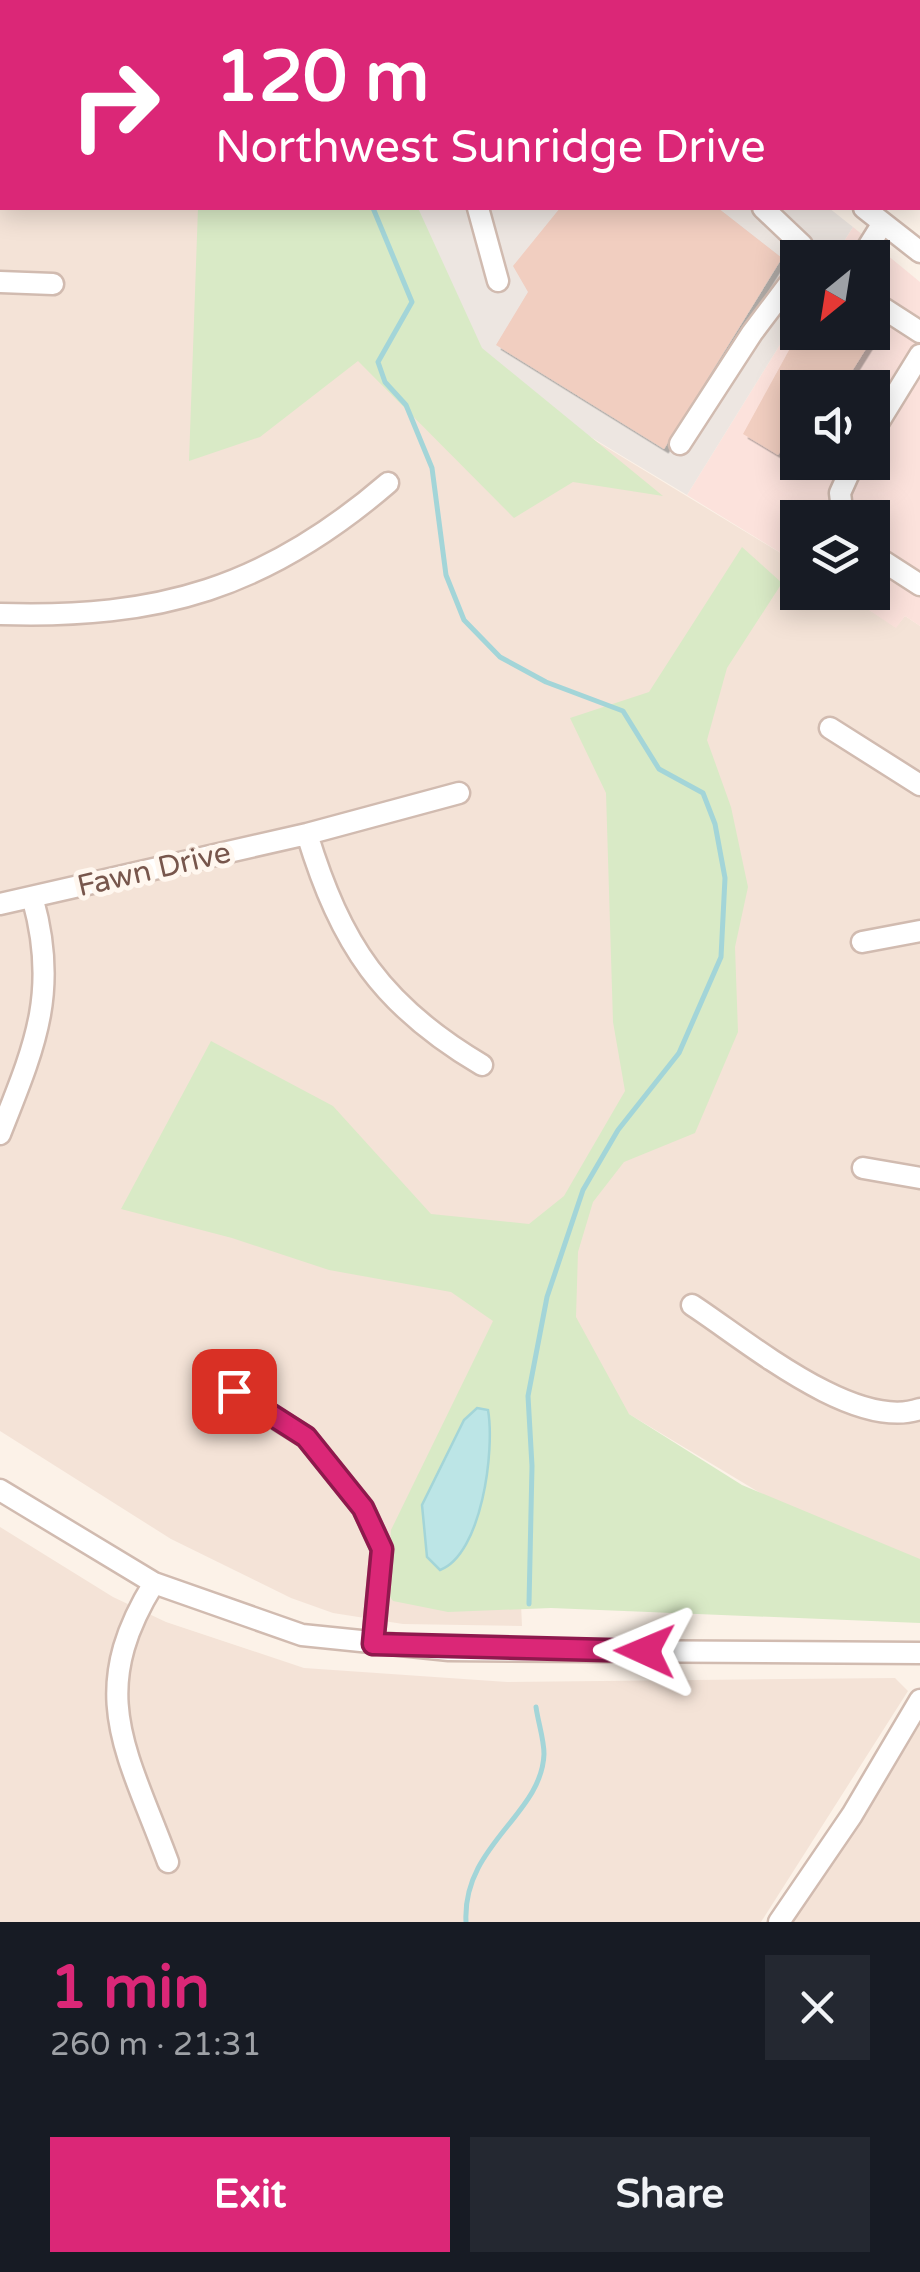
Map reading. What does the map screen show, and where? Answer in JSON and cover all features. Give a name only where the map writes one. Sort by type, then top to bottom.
[{"type":"street","points":[[479,210],[498,281]]},
{"type":"street","points":[[765,210],[797,240]]},
{"type":"street","points":[[867,210],[920,252]]},
{"type":"street","points":[[872,240],[883,223]]},
{"type":"street","points":[[0,282],[53,284]]},
{"type":"street","points":[[680,444],[780,295]]},
{"type":"street","points":[[890,313],[920,332]]},
{"type":"street","points":[[890,404],[920,355]]},
{"type":"street","points":[[0,614],[102,614],[181,601],[242,579],[306,545],[388,483]]},
{"type":"street","points":[[890,563],[916,575]]},
{"type":"street","points":[[830,728],[920,786]]},
{"type":"street","name":"Fawn Drive","points":[[0,904],[33,900],[307,834],[460,793]]},
{"type":"street","points":[[307,834],[326,895],[356,954],[420,1025],[482,1065]]},
{"type":"street","points":[[0,1134],[31,1054],[44,998],[45,943],[33,900]]},
{"type":"street","points":[[862,942],[920,931]]},
{"type":"street","points":[[863,1168],[920,1178]]},
{"type":"street","points":[[692,1306],[846,1404],[892,1414],[920,1408]]},
{"type":"street","points":[[209,1377],[306,1437],[363,1508],[382,1549],[373,1644]]},
{"type":"street","points":[[0,1490],[154,1583],[288,1631],[449,1650],[920,1653]]},
{"type":"street","points":[[154,1583],[131,1620],[120,1653],[116,1712],[121,1736],[168,1862]]},
{"type":"street","points":[[780,1922],[852,1815],[920,1700]]},
{"type":"shaded area","points":[[0,210],[293,210],[304,264],[780,553],[780,610],[870,610],[896,627],[905,616],[920,626],[920,1589],[509,1342],[522,1626],[403,1624],[333,1613],[291,1598],[171,1539],[0,1431]]},
{"type":"shaded area","points":[[293,210],[832,210],[853,227],[845,240],[780,240],[780,345],[687,495],[303,264]]},
{"type":"shaded area","points":[[853,227],[869,240],[845,240]]},
{"type":"shaded area","points":[[890,257],[920,282],[920,626],[905,616],[896,628],[869,610],[890,610],[890,500],[780,500],[780,552],[687,495],[780,345],[780,350],[890,350]]},
{"type":"shaded area","points":[[0,1527],[113,1597],[166,1622],[304,1668],[507,1682],[895,1678],[908,1691],[761,1922],[0,1922]]},
{"type":"shaded area","points":[[920,1722],[920,1922],[793,1922]]},
{"type":"green space","points":[[198,210],[419,210],[482,348],[663,496],[573,482],[514,518],[358,361],[260,437],[189,461]]},
{"type":"green space","points":[[742,547],[780,581],[727,668],[707,740],[731,807],[748,887],[735,947],[738,1032],[695,1133],[624,1162],[593,1202],[578,1252],[576,1317],[629,1414],[742,1485],[920,1559],[920,1623],[551,1608],[448,1612],[393,1601],[388,1594],[391,1530],[493,1321],[451,1292],[329,1270],[232,1238],[121,1209],[211,1041],[333,1106],[431,1214],[529,1224],[564,1196],[625,1091],[613,1022],[606,793],[570,718],[649,692]],"holes":[[[477,1408],[488,1411],[490,1431],[483,1489],[454,1562],[430,1488],[464,1420]]]},
{"type":"water","points":[[477,1408],[488,1410],[490,1428],[482,1499],[466,1544],[440,1570],[427,1557],[422,1505],[464,1420]]},
{"type":"building","points":[[558,210],[721,210],[780,256],[664,449],[496,345],[528,292],[513,266]]},
{"type":"building","points":[[789,350],[865,350],[853,370],[780,370],[778,455],[743,434]]},
{"type":"waterway","points":[[374,210],[412,302],[378,362],[385,382],[406,405],[432,468],[446,575],[464,620],[500,657],[546,682],[623,711],[659,769],[703,793],[715,824],[725,878],[721,957],[679,1053],[618,1130],[583,1190],[547,1297],[528,1396],[532,1466],[529,1604]]},
{"type":"waterway","points":[[466,1922],[468,1895],[476,1872],[540,1776],[544,1748],[536,1707]]},
{"type":"route","points":[[234,1391],[306,1437],[363,1508],[382,1549],[373,1644],[449,1650],[645,1651]]}]
